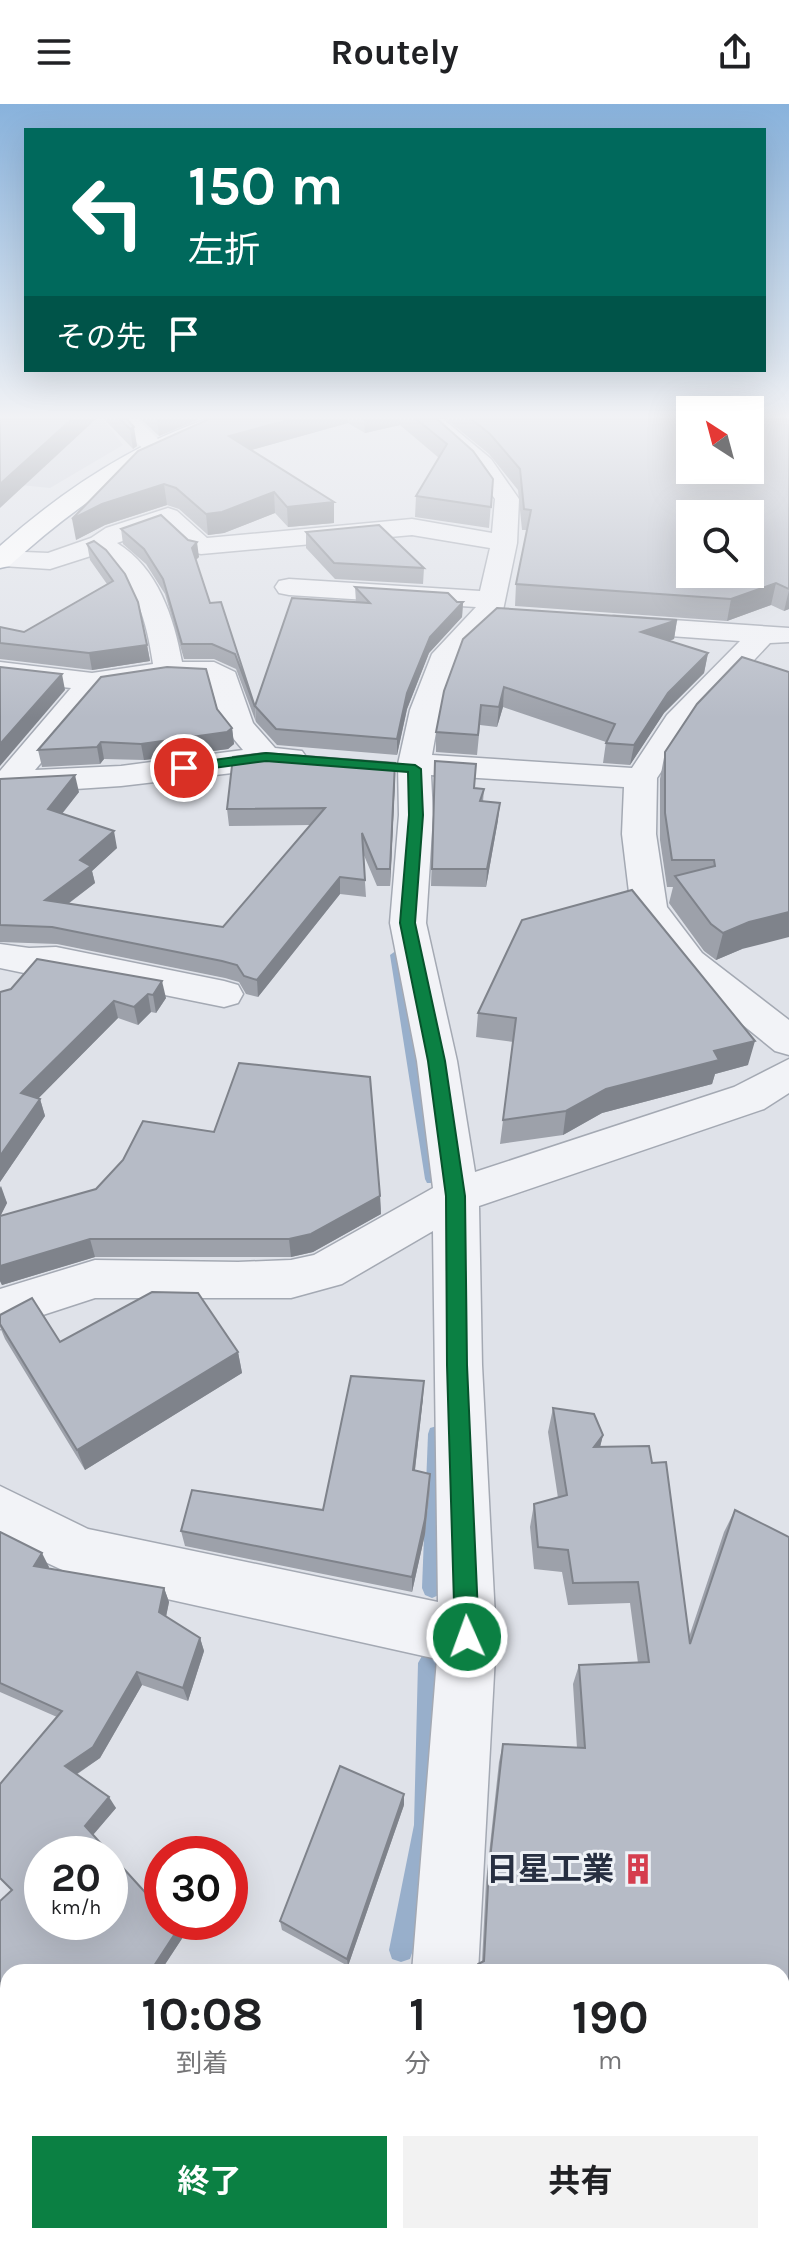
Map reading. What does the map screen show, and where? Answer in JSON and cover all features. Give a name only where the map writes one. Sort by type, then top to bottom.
[{"type":"main road","points":[[1,559],[47,519]]},
{"type":"street","points":[[1,559],[50,561],[100,544],[115,533],[159,519]]},
{"type":"street","points":[[171,519],[201,546],[412,527],[504,543]]},
{"type":"street","points":[[446,1964],[467,1637],[457,1365],[456,1196],[437,1061],[408,923],[416,815],[404,766],[447,654],[489,607],[504,543],[506,519]]},
{"type":"street","points":[[100,544],[127,565],[147,591],[162,624],[169,671]]},
{"type":"street","points":[[289,587],[489,607],[520,617]]},
{"type":"street","points":[[584,622],[776,635]]},
{"type":"street","points":[[776,635],[678,722],[641,778],[639,834],[649,909],[689,962],[789,1041]]},
{"type":"street","points":[[0,671],[92,682],[169,671],[214,671],[224,678],[238,725],[266,757]]},
{"type":"street","points":[[4,782],[92,682]]},
{"type":"street","points":[[4,782],[121,776],[266,757],[322,759]]},
{"type":"street","points":[[404,766],[641,778]]},
{"type":"street","points":[[0,996],[14,959],[56,960],[224,994]]},
{"type":"street","points":[[0,1309],[95,1279],[238,1281],[291,1279],[325,1271],[456,1196],[749,1098],[789,1074]]},
{"type":"street","points":[[0,1511],[32,1532],[86,1555],[467,1637]]},
{"type":"building","points":[[150,519],[165,519],[188,540],[197,542],[192,548],[210,603],[221,602],[255,707],[235,654],[212,644],[182,644],[163,579],[144,549],[121,529]]},
{"type":"building","points":[[529,519],[676,519],[676,588],[762,588],[731,599],[516,584]]},
{"type":"building","points":[[764,519],[789,519],[789,589],[776,583],[764,587]]},
{"type":"building","points":[[379,525],[424,568],[334,563],[306,532]]},
{"type":"building","points":[[94,541],[106,550],[125,574],[138,602],[147,645],[89,653],[0,643],[0,627],[24,632],[113,581],[87,544]]},
{"type":"building","points":[[355,587],[448,593],[457,602],[463,602],[430,637],[407,693],[397,739],[276,729],[255,706],[292,598],[370,603]]},
{"type":"building","points":[[497,608],[677,620],[641,632],[708,653],[668,693],[634,745],[606,743],[615,724],[504,687],[499,707],[481,705],[478,735],[436,732],[444,691],[463,639]]},
{"type":"building","points":[[742,657],[789,672],[789,912],[749,922],[723,933],[711,924],[675,876],[715,866],[714,860],[672,860],[665,813],[665,752],[697,704]]},
{"type":"building","points":[[0,667],[62,674],[0,744]]},
{"type":"building","points":[[167,667],[206,669],[217,709],[232,728],[227,732],[141,744],[101,742],[97,747],[38,750],[101,677]]},
{"type":"building","points":[[265,753],[395,763],[390,869],[377,869],[362,833],[365,880],[340,877],[257,980],[244,976],[237,965],[222,961],[52,927],[0,925],[0,779],[75,775],[48,809],[114,831],[80,860],[91,866],[45,900],[223,927],[325,808],[227,809],[233,757]]},
{"type":"building","points":[[435,761],[476,764],[474,788],[484,789],[480,801],[500,803],[487,869],[432,869]]},
{"type":"building","points":[[632,890],[755,1041],[714,1051],[719,1060],[606,1089],[566,1111],[503,1120],[516,1018],[478,1013],[522,920]]},
{"type":"building","points":[[37,959],[162,981],[153,995],[148,994],[134,1007],[114,1001],[21,1093],[40,1099],[0,1156],[0,992],[11,989]]},
{"type":"building","points":[[239,1063],[370,1077],[380,1196],[311,1234],[289,1239],[90,1239],[0,1266],[0,1216],[96,1189],[123,1160],[143,1121],[214,1132]]},
{"type":"building","points":[[152,1292],[198,1293],[238,1352],[77,1450],[0,1324],[0,1315],[32,1298],[60,1342]]},
{"type":"building","points":[[351,1376],[424,1381],[413,1470],[430,1474],[425,1519],[412,1577],[181,1531],[192,1490],[323,1510]]},
{"type":"building","name":"日星工業","points":[[553,1408],[594,1414],[603,1435],[594,1447],[649,1446],[652,1463],[666,1462],[690,1644],[735,1510],[789,1537],[789,1964],[478,1964],[484,1961],[489,1868],[503,1744],[585,1748],[579,1665],[649,1662],[638,1582],[573,1583],[568,1550],[538,1547],[534,1504],[567,1495]]},
{"type":"building","points":[[0,1532],[42,1553],[34,1566],[164,1588],[159,1612],[200,1638],[183,1688],[137,1672],[93,1747],[65,1766],[109,1797],[85,1826],[94,1836],[24,1836],[24,1940],[128,1940],[128,1873],[144,1891],[144,1940],[171,1940],[155,1964],[0,1964],[0,1901],[12,1890],[0,1878],[0,1784],[62,1711],[0,1683]]},
{"type":"building","points":[[340,1766],[404,1794],[347,1959],[280,1921]]},
{"type":"waterway","points":[[397,955],[433,1179]]},
{"type":"waterway","points":[[432,1588],[437,1434]]},
{"type":"waterway","points":[[401,1950],[425,1825],[429,1663]]},
{"type":"place","name":"日星工業","points":[[638,1869]]},
{"type":"route","points":[[184,768],[266,757],[322,759],[415,769],[416,815],[408,923],[437,1061],[456,1196],[457,1365],[467,1637]]}]
